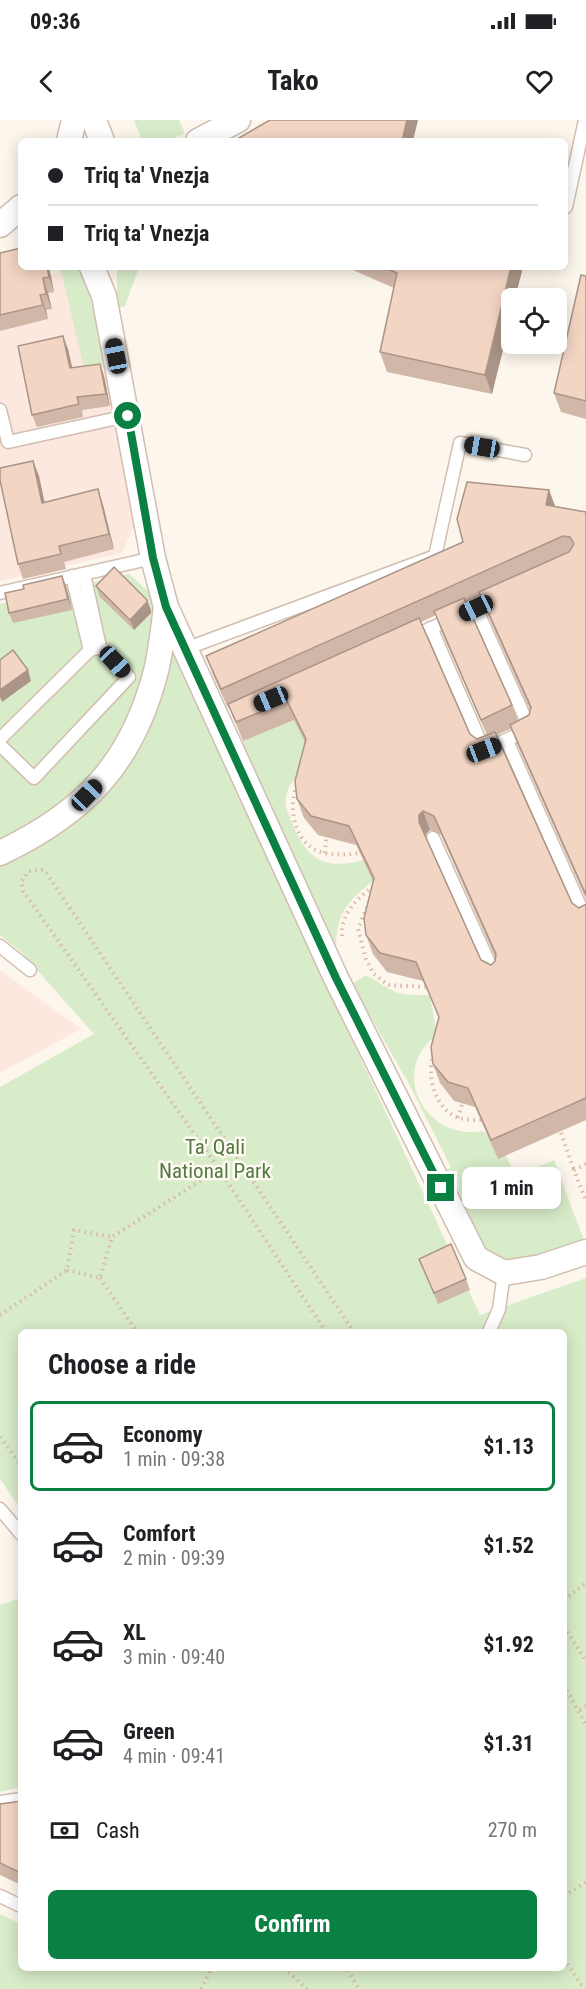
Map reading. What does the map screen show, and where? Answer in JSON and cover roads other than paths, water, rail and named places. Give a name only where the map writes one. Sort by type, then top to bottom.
[{"type":"street","points":[[70,138],[74,120]]},
{"type":"street","points":[[94,120],[101,138]]},
{"type":"street","points":[[204,138],[238,120]]},
{"type":"street","points":[[0,225],[18,210]]},
{"type":"street","points":[[0,235],[18,232]]},
{"type":"street","points":[[94,270],[104,296],[153,558],[166,607],[185,649],[223,719],[336,978],[476,1258],[504,1274],[541,1267],[586,1252]]},
{"type":"street","points":[[104,296],[106,270]]},
{"type":"street","points":[[0,853],[40,834],[74,809],[114,768],[140,717],[156,671],[166,607]]},
{"type":"lane","points":[[568,198],[585,120]]},
{"type":"lane","points":[[0,410],[8,442],[128,416]]},
{"type":"lane","points":[[185,649],[435,556],[460,443],[525,455]]},
{"type":"lane","points":[[0,593],[153,558]]},
{"type":"lane","points":[[0,745],[34,778],[129,677],[95,648],[78,575]]},
{"type":"lane","points":[[400,642],[509,593]]},
{"type":"lane","points":[[431,628],[484,750],[507,741],[530,729],[476,608]]},
{"type":"lane","points":[[0,739],[95,648]]},
{"type":"lane","points":[[507,741],[586,919]]},
{"type":"lane","points":[[433,838],[495,976]]},
{"type":"lane","points":[[0,946],[30,970]]},
{"type":"lane","points":[[490,1329],[499,1309],[504,1274]]},
{"type":"lane","points":[[0,1509],[18,1530]]},
{"type":"lane","points":[[0,1802],[18,1799]]},
{"type":"lane","points":[[0,1896],[18,1905]]},
{"type":"park label","name":"Ta' Qali National Park","points":[[215,1159]]}]
